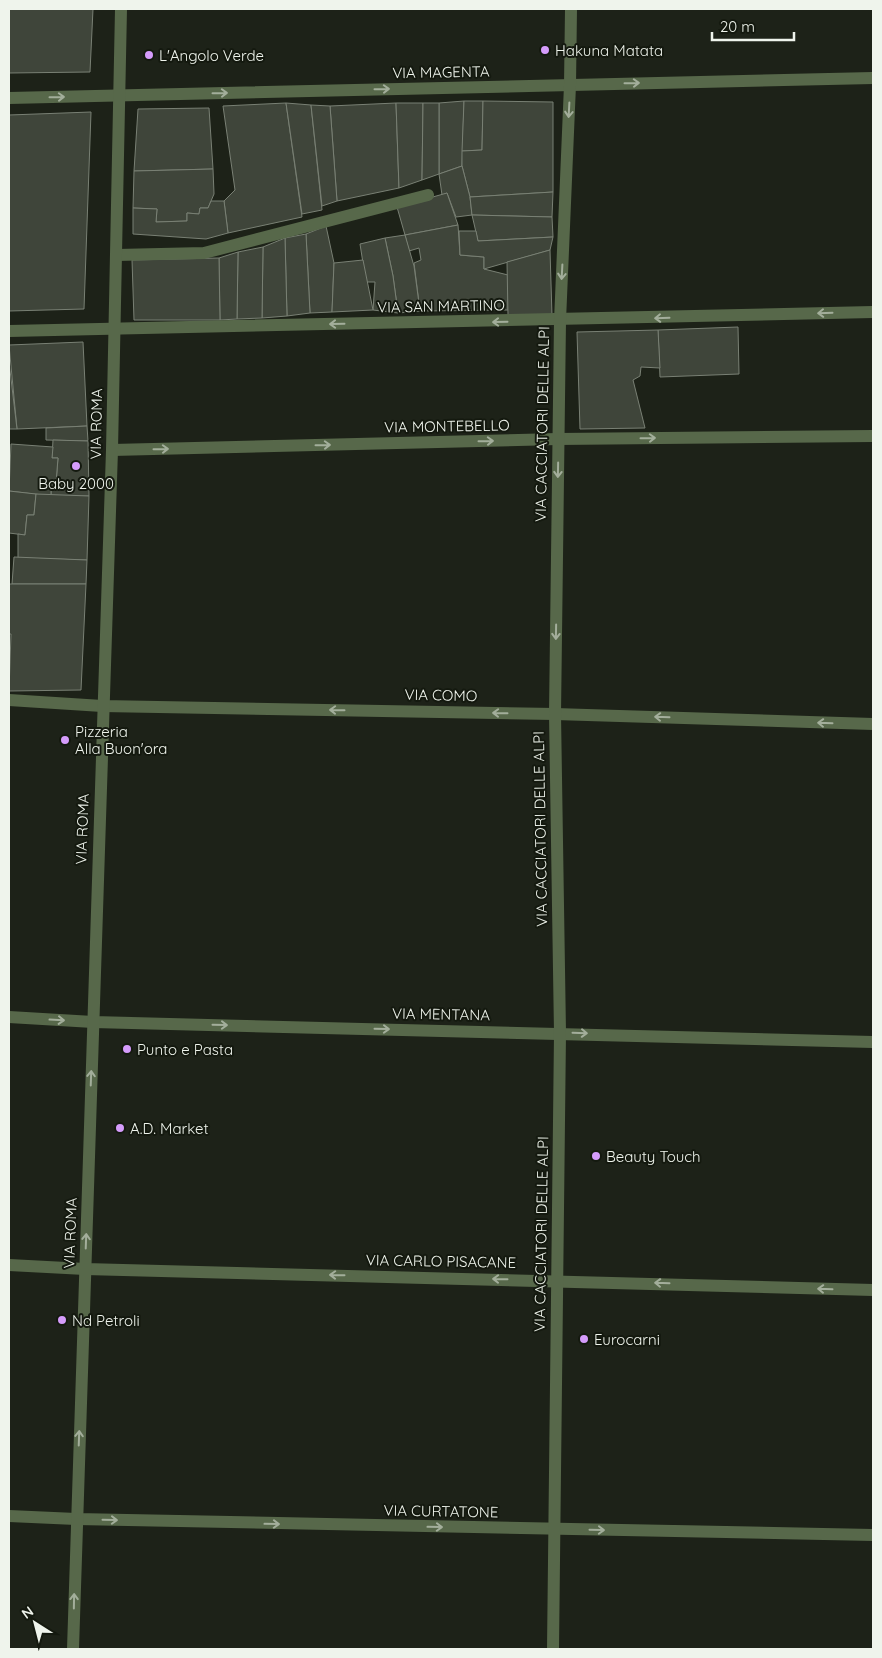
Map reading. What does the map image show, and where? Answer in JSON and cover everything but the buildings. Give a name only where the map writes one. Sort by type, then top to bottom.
[{"type":"street","name":"VIA ROMA","points":[[73,1649],[102,706],[112,450],[120,9]]},
{"type":"street","name":"VIA CACCIATORI DELLE ALPI","points":[[553,1649],[560,1033],[555,714],[560,321],[570,85],[570,9]]},
{"type":"street","name":"VIA MAGENTA","points":[[9,98],[873,78]]},
{"type":"street","points":[[117,255],[204,253],[428,195]]},
{"type":"street","name":"VIA SAN MARTINO","points":[[9,331],[560,321],[873,312]]},
{"type":"street","name":"VIA MONTEBELLO","points":[[112,450],[558,439],[873,436]]},
{"type":"street","name":"VIA COMO","points":[[9,700],[102,706],[555,714],[873,724]]},
{"type":"street","name":"VIA MENTANA","points":[[9,1017],[93,1022],[873,1042]]},
{"type":"street","name":"VIA CARLO PISACANE","points":[[9,1265],[85,1269],[556,1280],[873,1290]]},
{"type":"street","name":"VIA CURTATONE","points":[[9,1516],[554,1530],[873,1535]]},
{"type":"place","name":"Hakuna Matata","points":[[545,50]]},
{"type":"place","name":"L'Angolo Verde","points":[[149,55]]},
{"type":"place","name":"Baby 2000","points":[[76,466]]},
{"type":"place","name":"Pizzeria Alla Buon'ora","points":[[65,740]]},
{"type":"place","name":"Punto e Pasta","points":[[127,1049]]},
{"type":"place","name":"A.D. Market","points":[[120,1128]]},
{"type":"place","name":"Beauty Touch","points":[[596,1156]]},
{"type":"place","name":"Nd Petroli","points":[[62,1320]]},
{"type":"place","name":"Eurocarni","points":[[584,1339]]}]
